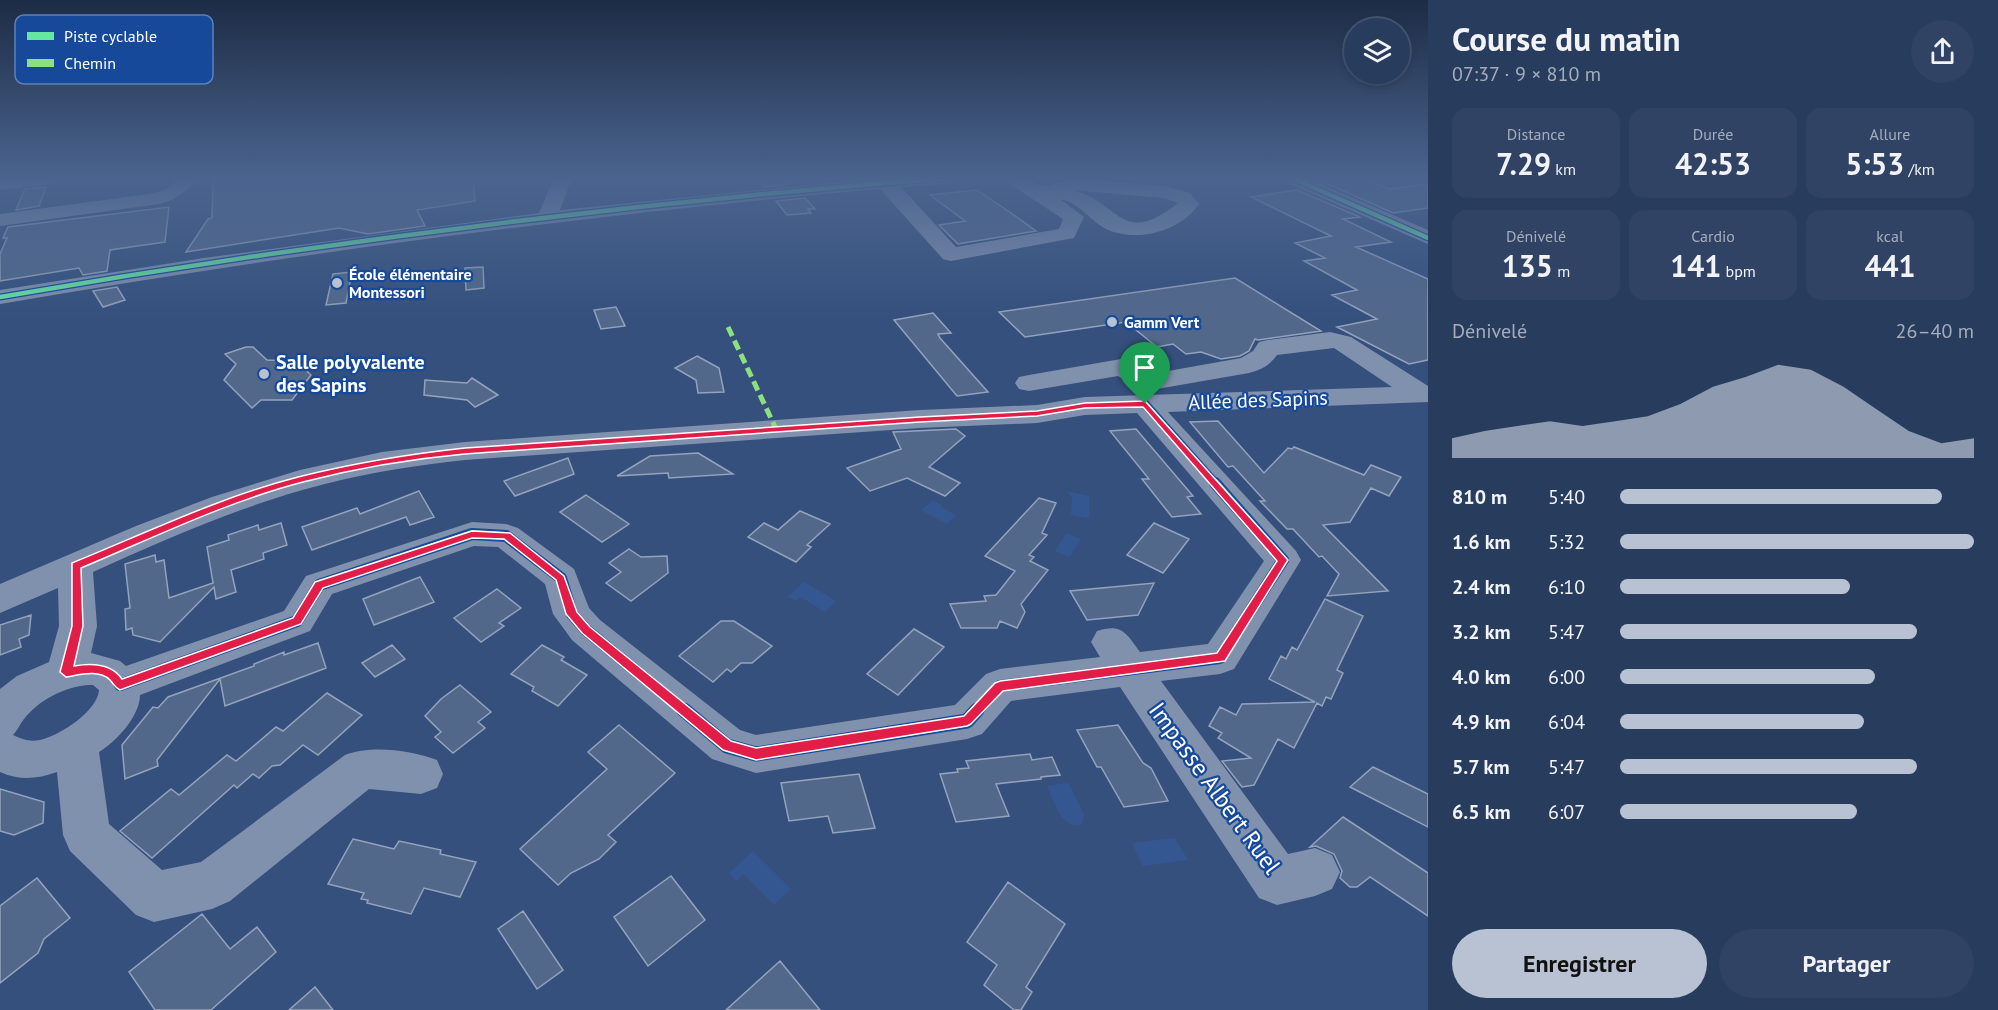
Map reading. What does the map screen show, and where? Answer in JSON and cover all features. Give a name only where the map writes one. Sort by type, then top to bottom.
[{"type":"street","points":[[0,297],[235,260],[494,225]]},
{"type":"street","points":[[925,225],[951,254],[1067,234],[1071,225]]},
{"type":"street","points":[[1117,225],[1129,229],[1155,225]]},
{"type":"street","points":[[1399,225],[1428,238]]},
{"type":"street","points":[[1029,383],[1146,388],[1156,381],[1249,365],[1263,356],[1268,348],[1330,339],[1342,342],[1425,394]]},
{"type":"street","points":[[1146,388],[1179,357]]},
{"type":"street","points":[[120,685],[297,621],[319,585],[472,534],[506,536],[561,578],[572,614],[586,630],[727,746],[756,754],[967,721],[1000,686],[1119,656],[1220,658],[1283,560],[1146,388]]},
{"type":"street","name":"Allée des Sapins","points":[[0,599],[224,504],[299,480],[397,458],[465,451],[920,419],[1037,414],[1085,406],[1146,388],[1425,394]]},
{"type":"street","points":[[66,672],[78,626],[75,566]]},
{"type":"street","name":"Impasse Albert Ruel","points":[[1119,656],[1276,881],[1315,872]]},
{"type":"street","points":[[0,721],[13,703],[29,690],[66,672],[85,669],[101,670],[113,675],[120,685],[120,696],[106,722],[76,746],[55,755],[35,759],[17,759],[3,754],[0,749]]},
{"type":"street","points":[[76,746],[87,836],[154,897],[212,884],[362,769],[421,774]]},
{"type":"water","points":[[1067,491],[1089,496],[1089,518],[1071,515],[1072,498]]},
{"type":"water","points":[[933,500],[956,515],[947,524],[921,510]]},
{"type":"water","points":[[1066,533],[1081,539],[1070,557],[1055,551]]},
{"type":"water","points":[[804,582],[836,601],[825,612],[801,597],[796,601],[787,597]]},
{"type":"water","points":[[1068,783],[1084,815],[1082,824],[1075,825],[1064,819],[1047,786]]},
{"type":"water","points":[[1175,838],[1188,860],[1143,866],[1132,843]]},
{"type":"water","points":[[753,851],[791,889],[774,905],[744,874],[736,881],[729,873]]},
{"type":"building","points":[[167,225],[165,242],[110,250],[107,271],[83,275],[79,268],[0,281],[0,254],[7,238],[3,238],[8,227]]},
{"type":"building","points":[[204,225],[425,226],[368,234],[339,228],[186,252]]},
{"type":"building","points":[[939,225],[1028,225],[1036,231],[958,244]]},
{"type":"building","points":[[1309,225],[1356,225],[1391,242],[1356,247],[1428,279],[1428,360],[1409,364],[1337,327],[1377,319],[1332,295],[1357,290],[1304,261],[1325,258],[1295,243],[1331,236]]},
{"type":"building","points":[[483,267],[484,288],[466,290],[465,268]]},
{"type":"building","points":[[352,272],[346,303],[326,305],[333,274]]},
{"type":"building","points":[[1235,278],[1321,331],[1255,339],[1249,351],[1240,356],[1221,359],[1201,352],[1186,354],[1173,344],[1157,347],[1126,322],[1025,337],[999,312]]},
{"type":"building","points":[[117,287],[125,300],[103,307],[93,291]]},
{"type":"building","points":[[616,307],[625,326],[601,329],[594,310]]},
{"type":"building","points":[[933,313],[951,333],[938,334],[940,338],[988,392],[957,396],[894,320]]},
{"type":"building","name":"Salle polyvalente des Sapins","points":[[253,347],[267,360],[296,361],[311,375],[292,400],[261,400],[252,408],[224,380],[236,364],[225,354]]},
{"type":"building","points":[[697,356],[719,368],[724,392],[698,393],[696,380],[675,368]]},
{"type":"building","points":[[472,378],[498,395],[475,407],[467,400],[424,395],[425,380],[467,383]]},
{"type":"building","points":[[1218,421],[1264,473],[1288,448],[1294,447],[1364,475],[1371,465],[1401,477],[1389,496],[1371,488],[1350,522],[1323,525],[1388,591],[1327,596],[1339,574],[1322,556],[1319,557],[1293,529],[1287,529],[1260,501],[1265,501],[1233,466],[1228,467],[1190,422]]},
{"type":"building","points":[[956,429],[965,436],[929,467],[960,483],[945,496],[907,478],[870,491],[847,468],[901,449],[893,432]]},
{"type":"building","points":[[1136,429],[1193,496],[1187,497],[1201,514],[1172,517],[1142,479],[1149,479],[1110,431]]},
{"type":"building","points":[[698,453],[733,474],[669,478],[668,473],[617,476],[650,456]]},
{"type":"building","points":[[568,458],[574,474],[515,496],[504,481]]},
{"type":"building","points":[[419,491],[434,517],[410,525],[406,517],[312,550],[302,527],[357,508],[360,514]]},
{"type":"building","points":[[586,495],[629,524],[602,542],[560,512]]},
{"type":"building","points":[[1039,498],[1056,503],[1042,533],[1047,535],[1029,555],[1034,557],[1030,561],[1048,570],[1021,604],[1025,612],[1017,628],[1000,621],[997,628],[961,628],[950,604],[986,601],[984,596],[996,595],[1015,571],[985,556]]},
{"type":"building","points":[[800,511],[830,524],[807,545],[811,547],[796,562],[748,537],[764,523],[778,530]]},
{"type":"building","points":[[281,523],[287,545],[263,553],[264,559],[231,570],[236,592],[216,599],[214,587],[160,642],[133,635],[132,628],[126,630],[125,609],[130,608],[125,564],[155,555],[156,562],[164,560],[169,598],[213,583],[207,547],[229,540],[228,535],[258,525],[259,530]]},
{"type":"building","points":[[1154,523],[1189,539],[1163,573],[1127,555]]},
{"type":"building","points":[[629,549],[641,557],[667,556],[668,573],[631,601],[606,583],[621,572],[609,563]]},
{"type":"building","points":[[420,577],[434,602],[374,625],[363,599]]},
{"type":"building","points":[[1154,583],[1138,615],[1087,620],[1070,591]]},
{"type":"building","points":[[497,589],[521,608],[499,623],[504,626],[481,642],[454,618]]},
{"type":"building","points":[[1325,599],[1363,616],[1337,670],[1343,673],[1331,699],[1326,697],[1322,706],[1317,703],[1294,748],[1278,739],[1254,785],[1242,787],[1222,761],[1251,758],[1218,738],[1222,733],[1209,726],[1220,707],[1236,715],[1242,704],[1315,702],[1269,679],[1281,656],[1286,659],[1292,647],[1297,650]]},
{"type":"building","points":[[31,615],[29,635],[19,639],[21,647],[0,655],[0,625]]},
{"type":"building","points":[[721,621],[734,621],[772,646],[752,663],[741,663],[731,672],[727,669],[713,682],[679,656]]},
{"type":"building","points":[[914,629],[944,647],[898,695],[867,674]]},
{"type":"building","points":[[318,643],[326,668],[225,706],[220,679],[157,760],[158,766],[125,779],[122,745],[153,707],[158,708],[168,697],[254,666],[254,664],[284,652],[284,655]]},
{"type":"building","points":[[392,645],[405,659],[375,677],[362,663]]},
{"type":"building","points":[[542,645],[564,657],[561,660],[587,675],[558,706],[532,691],[534,687],[511,674]]},
{"type":"building","points":[[460,685],[491,712],[478,722],[485,728],[453,753],[435,737],[441,732],[425,716],[441,699]]},
{"type":"building","points":[[327,693],[362,715],[318,755],[303,745],[280,765],[272,766],[259,778],[253,774],[237,788],[234,785],[152,858],[120,831],[171,789],[179,795],[227,755],[236,761],[276,727],[283,731]]},
{"type":"building","points":[[619,725],[675,773],[608,835],[616,842],[599,859],[571,873],[558,885],[520,849],[607,769],[588,752]]},
{"type":"building","points":[[1118,725],[1143,763],[1151,768],[1168,801],[1124,807],[1101,767],[1097,767],[1077,730]]},
{"type":"building","points":[[1030,754],[1032,760],[1052,757],[1060,775],[996,784],[1009,816],[956,822],[940,774],[969,768],[966,761]]},
{"type":"building","points":[[1373,767],[1428,794],[1428,827],[1350,787]]},
{"type":"building","points":[[859,774],[875,828],[833,833],[828,816],[789,821],[781,783]]},
{"type":"building","points":[[0,789],[44,802],[43,823],[14,835],[0,831]]},
{"type":"building","points":[[1343,817],[1428,873],[1428,916],[1370,877],[1357,887],[1350,887],[1340,878],[1342,871],[1334,854],[1316,846],[1310,847]]},
{"type":"building","points":[[353,839],[394,849],[399,841],[441,850],[440,854],[476,862],[460,897],[424,888],[411,914],[367,903],[368,900],[361,899],[364,893],[328,884]]},
{"type":"building","points":[[671,876],[705,920],[648,966],[614,917]]},
{"type":"building","points":[[37,878],[70,918],[44,939],[38,953],[0,983],[0,906]]},
{"type":"building","points":[[1008,882],[1065,924],[1026,987],[1032,992],[1021,1010],[1014,1010],[984,985],[997,965],[967,942]]},
{"type":"building","points":[[523,911],[563,970],[537,989],[498,929]]},
{"type":"building","points":[[202,914],[230,949],[257,927],[276,952],[211,1010],[155,1010],[129,972]]},
{"type":"building","points":[[780,961],[820,1010],[726,1010]]},
{"type":"building","points":[[315,987],[333,1010],[289,1010]]},
{"type":"marked path","points":[[728,327],[777,431]]},
{"type":"cycle path","points":[[0,297],[204,265],[494,225]]},
{"type":"cycle path","points":[[1399,225],[1428,238]]},
{"type":"cycle path","points":[[120,685],[297,621],[319,585],[472,534],[506,536],[561,578],[572,614],[586,630],[727,746],[756,754],[967,721],[1000,686],[1220,658],[1283,560],[1145,404]]},
{"type":"place","name":"École élémentaire Montessori","points":[[337,283]]},
{"type":"place","name":"Gamm Vert","points":[[1112,322]]},
{"type":"place","name":"Salle polyvalente des Sapins","points":[[264,374]]},
{"type":"route","points":[[1145,404],[1283,560],[1220,658],[1000,686],[967,721],[756,754],[727,746],[586,630],[572,614],[561,578],[506,536],[472,534],[319,585],[297,621],[120,685],[113,675],[101,670],[85,669],[66,672],[78,626],[75,566],[224,504],[299,480],[357,465],[426,454],[777,431],[920,419],[1037,414],[1085,406],[1145,404]]}]
